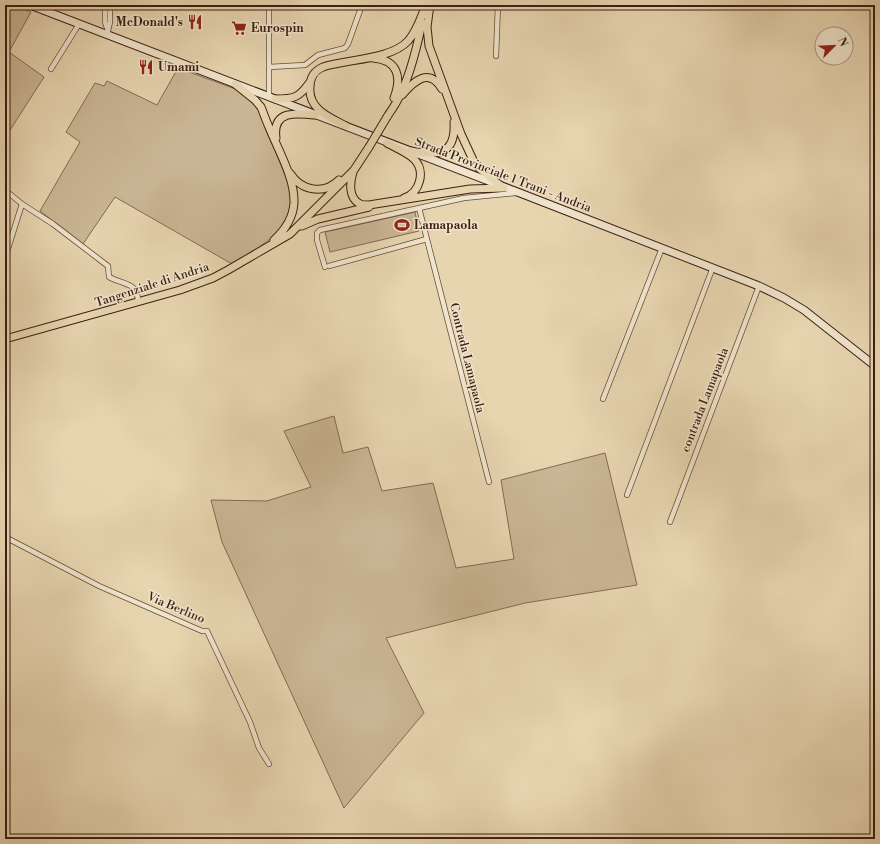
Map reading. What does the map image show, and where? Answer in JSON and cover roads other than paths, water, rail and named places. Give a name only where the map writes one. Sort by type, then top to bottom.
[{"type":"main road","name":"Strada Provinciale 1 Trani - Andria","points":[[30,5],[107,33],[387,143],[713,267],[759,286],[804,310],[875,366]]},
{"type":"main road","points":[[346,126],[322,113],[311,101],[309,94],[312,76],[318,69],[323,67],[394,51],[401,47],[408,40],[419,23],[426,5]]},
{"type":"main road","name":"Tangenziale di Andria","points":[[5,339],[180,290],[213,278],[290,234],[354,170],[370,147],[388,114],[398,100],[414,56],[426,5]]},
{"type":"main road","points":[[430,5],[427,27],[429,46],[468,152],[480,169],[503,187]]},
{"type":"main road","points":[[369,57],[386,60],[397,72],[397,85],[388,114]]},
{"type":"main road","points":[[398,100],[411,85],[417,80],[423,78],[431,78],[435,80],[447,98]]},
{"type":"main road","points":[[272,98],[295,98],[304,91],[310,82]]},
{"type":"main road","points":[[235,84],[248,93],[258,104],[277,144],[293,191],[294,203],[292,214],[287,226],[267,248],[259,253]]},
{"type":"main road","points":[[277,144],[275,131],[276,125],[283,117],[293,114],[315,115]]},
{"type":"main road","points":[[411,151],[432,154],[444,150],[449,146],[454,135],[453,114]]},
{"type":"main road","points":[[387,143],[415,159],[420,175],[419,184],[414,192],[408,197],[395,202]]},
{"type":"main road","points":[[286,167],[293,178],[301,185],[313,189],[321,189],[335,184],[363,158]]},
{"type":"main road","points":[[354,170],[351,183],[351,193],[355,200],[360,204],[385,204]]},
{"type":"main road","points":[[293,231],[308,222],[318,219],[385,204],[470,189],[503,187]]},
{"type":"street","points":[[105,5],[105,22],[107,33]]},
{"type":"street","points":[[107,33],[110,22],[110,5]]},
{"type":"street","points":[[269,5],[269,67],[272,98]]},
{"type":"street","points":[[269,67],[305,65],[318,55],[345,48],[348,44],[362,5]]},
{"type":"street","points":[[496,56],[498,5]]},
{"type":"street","points":[[51,69],[79,24]]},
{"type":"street","points":[[5,190],[108,266],[110,277],[134,288],[138,294],[138,302]]},
{"type":"street","points":[[427,239],[326,266],[317,240],[317,232],[320,230],[464,198],[520,193]]},
{"type":"street","points":[[5,258],[22,204]]},
{"type":"street","name":"Contrada Lamapaola","points":[[419,208],[489,482]]},
{"type":"street","points":[[602,399],[662,248]]},
{"type":"street","points":[[627,495],[713,267]]},
{"type":"street","name":"contrada Lamapaola","points":[[670,522],[759,286]]},
{"type":"street","name":"Via Berlino","points":[[5,537],[99,586],[202,631],[207,631],[250,722],[259,748],[269,764]]},
{"type":"place","name":"McDonald's","points":[[195,22]]},
{"type":"place","name":"Eurospin","points":[[239,28]]},
{"type":"place","name":"Umami","points":[[146,67]]},
{"type":"place","name":"Lamapaola","points":[[402,225]]}]
